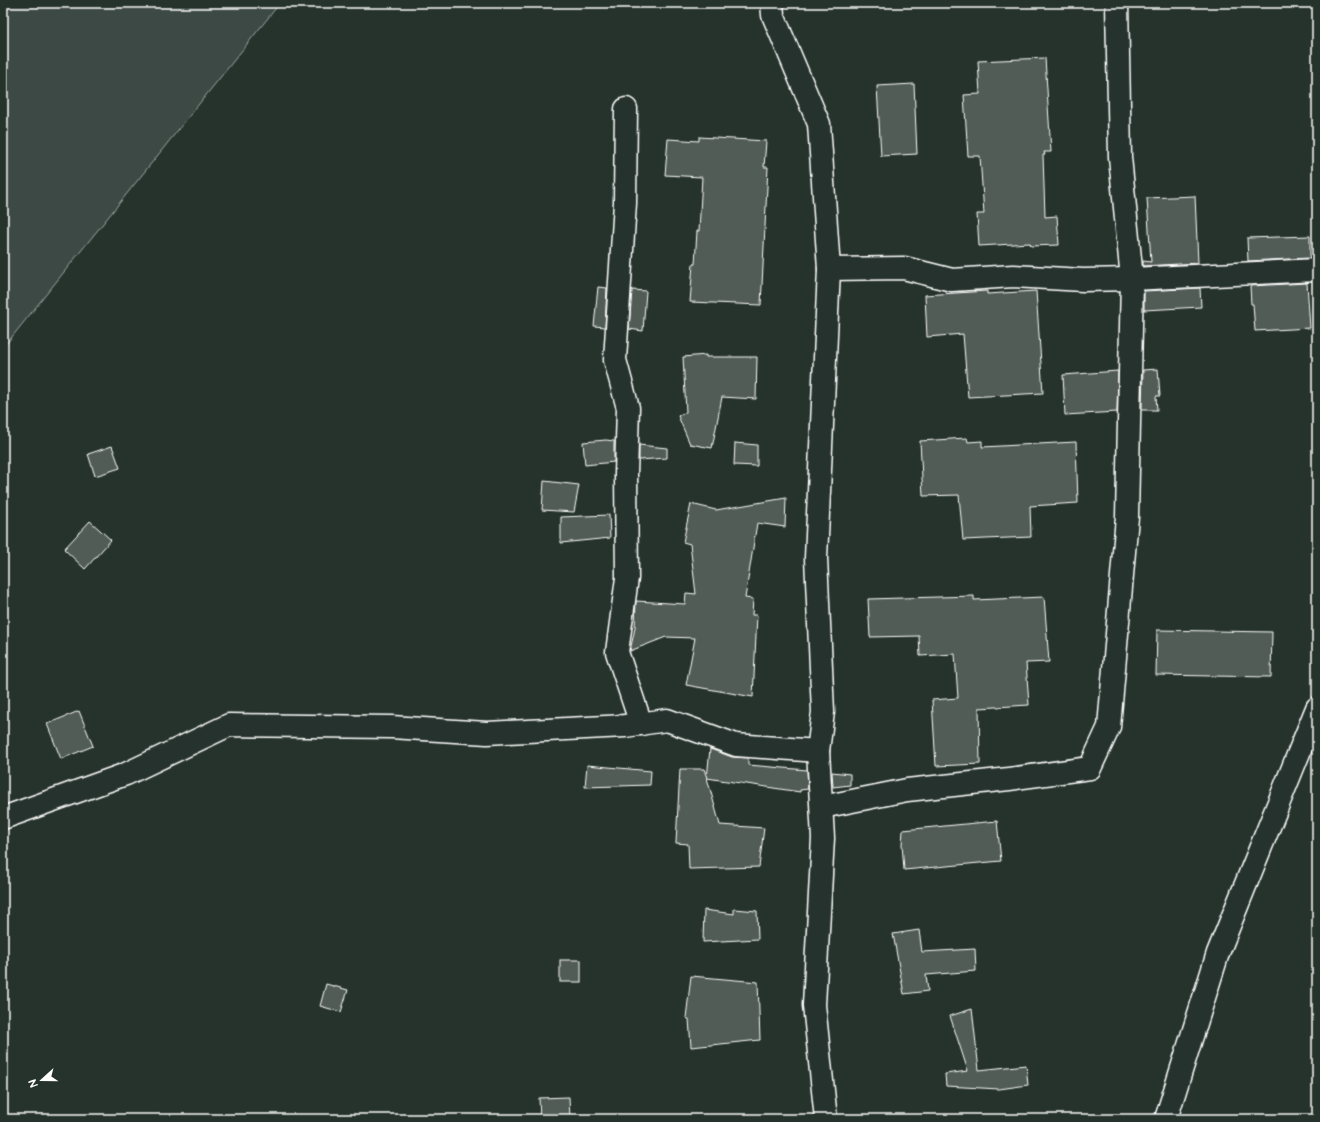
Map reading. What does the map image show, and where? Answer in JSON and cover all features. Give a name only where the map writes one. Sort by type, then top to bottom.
[{"type":"street","points":[[772,3],[773,15],[819,124],[829,270],[816,558],[823,712],[818,751],[823,838],[814,1006],[826,1119]]},
{"type":"street","points":[[822,807],[907,790],[1090,768],[1109,727],[1126,532],[1132,279],[1120,157],[1117,3]]},
{"type":"street","points":[[626,109],[625,203],[615,360],[628,408],[626,474],[627,578],[617,652],[641,724]]},
{"type":"street","points":[[829,270],[904,268],[952,280],[1013,276],[1082,280],[1132,279],[1317,270]]},
{"type":"street","points":[[1166,1119],[1218,953],[1317,708]]},
{"type":"street","points":[[3,818],[126,774],[229,725],[391,726],[487,733],[641,724],[668,720],[736,744],[818,751]]},
{"type":"shaded area","points":[[3,3],[280,3],[3,348]]},
{"type":"building","points":[[1045,58],[1051,152],[1044,152],[1045,155],[1043,155],[1045,217],[1057,216],[1059,245],[1031,246],[1030,243],[979,246],[977,214],[984,214],[980,156],[968,156],[964,95],[980,94],[978,61]]},
{"type":"building","points":[[914,84],[917,154],[881,156],[877,86]]},
{"type":"building","points":[[699,137],[766,141],[764,167],[768,167],[761,305],[690,302],[693,264],[695,264],[697,231],[699,231],[702,177],[665,175],[668,139],[699,141]]},
{"type":"building","points":[[1195,196],[1198,263],[1143,266],[1143,261],[1151,262],[1147,198]]},
{"type":"building","points":[[1310,236],[1310,258],[1248,261],[1247,238]]},
{"type":"building","points":[[1307,283],[1310,328],[1255,331],[1250,286]]},
{"type":"building","points":[[598,287],[607,288],[605,327],[594,326]]},
{"type":"building","points":[[1200,288],[1201,307],[1144,310],[1144,291]]},
{"type":"building","points":[[632,290],[646,291],[643,331],[629,329]]},
{"type":"building","points":[[987,291],[987,294],[1036,291],[1043,393],[968,397],[963,334],[927,337],[925,295]]},
{"type":"building","points":[[706,355],[706,357],[757,357],[756,399],[722,397],[712,448],[690,444],[678,416],[686,412],[683,357]]},
{"type":"building","points":[[1158,369],[1160,396],[1156,396],[1157,410],[1142,410],[1143,370]]},
{"type":"building","points":[[1118,371],[1117,412],[1065,415],[1063,375]]},
{"type":"building","points":[[967,438],[968,442],[982,441],[982,447],[1076,442],[1078,503],[1030,506],[1031,537],[963,540],[959,495],[923,496],[920,441]]},
{"type":"building","points":[[606,440],[614,441],[614,462],[585,465],[583,442]]},
{"type":"building","points":[[735,443],[757,445],[757,466],[734,465]]},
{"type":"building","points":[[639,445],[667,448],[667,458],[639,460]]},
{"type":"building","points":[[112,446],[120,468],[95,476],[88,454]]},
{"type":"building","points":[[544,481],[579,485],[574,512],[542,510]]},
{"type":"building","points":[[786,498],[785,527],[757,523],[745,598],[753,599],[752,615],[757,615],[753,697],[686,685],[695,638],[666,637],[630,651],[635,628],[636,601],[685,604],[686,593],[696,594],[690,544],[683,542],[691,504],[716,510]]},
{"type":"building","points":[[609,515],[610,538],[561,543],[561,517]]},
{"type":"building","points":[[90,521],[111,540],[85,569],[64,549]]},
{"type":"building","points":[[974,596],[974,600],[1044,597],[1049,662],[1026,663],[1029,705],[979,708],[980,764],[936,766],[932,700],[958,698],[955,654],[920,656],[919,636],[870,637],[868,599]]},
{"type":"building","points":[[1157,630],[1272,632],[1271,677],[1156,675]]},
{"type":"building","points":[[79,711],[93,746],[61,759],[47,724]]},
{"type":"building","points":[[710,749],[732,757],[748,758],[748,765],[807,770],[808,789],[800,790],[800,792],[707,778]]},
{"type":"building","points":[[587,765],[651,771],[650,785],[585,787]]},
{"type":"building","points":[[680,769],[704,769],[720,825],[764,828],[759,867],[689,869],[688,844],[676,843]]},
{"type":"building","points":[[832,772],[850,774],[850,785],[833,787]]},
{"type":"building","points":[[997,821],[1001,861],[904,870],[902,844],[903,830]]},
{"type":"building","points":[[734,909],[757,911],[758,939],[703,942],[704,910],[734,914]]},
{"type":"building","points":[[919,930],[922,952],[975,949],[976,971],[926,975],[928,991],[904,994],[893,934]]},
{"type":"building","points":[[560,960],[581,960],[581,982],[560,982]]},
{"type":"building","points":[[691,976],[758,982],[760,1040],[691,1047],[689,1019],[686,1018]]},
{"type":"building","points":[[326,984],[348,990],[341,1012],[320,1006]]},
{"type":"building","points":[[972,1009],[979,1070],[1026,1065],[1028,1085],[999,1089],[946,1086],[945,1074],[968,1071],[950,1016]]},
{"type":"building","points":[[569,1097],[570,1119],[540,1119],[539,1098]]}]
